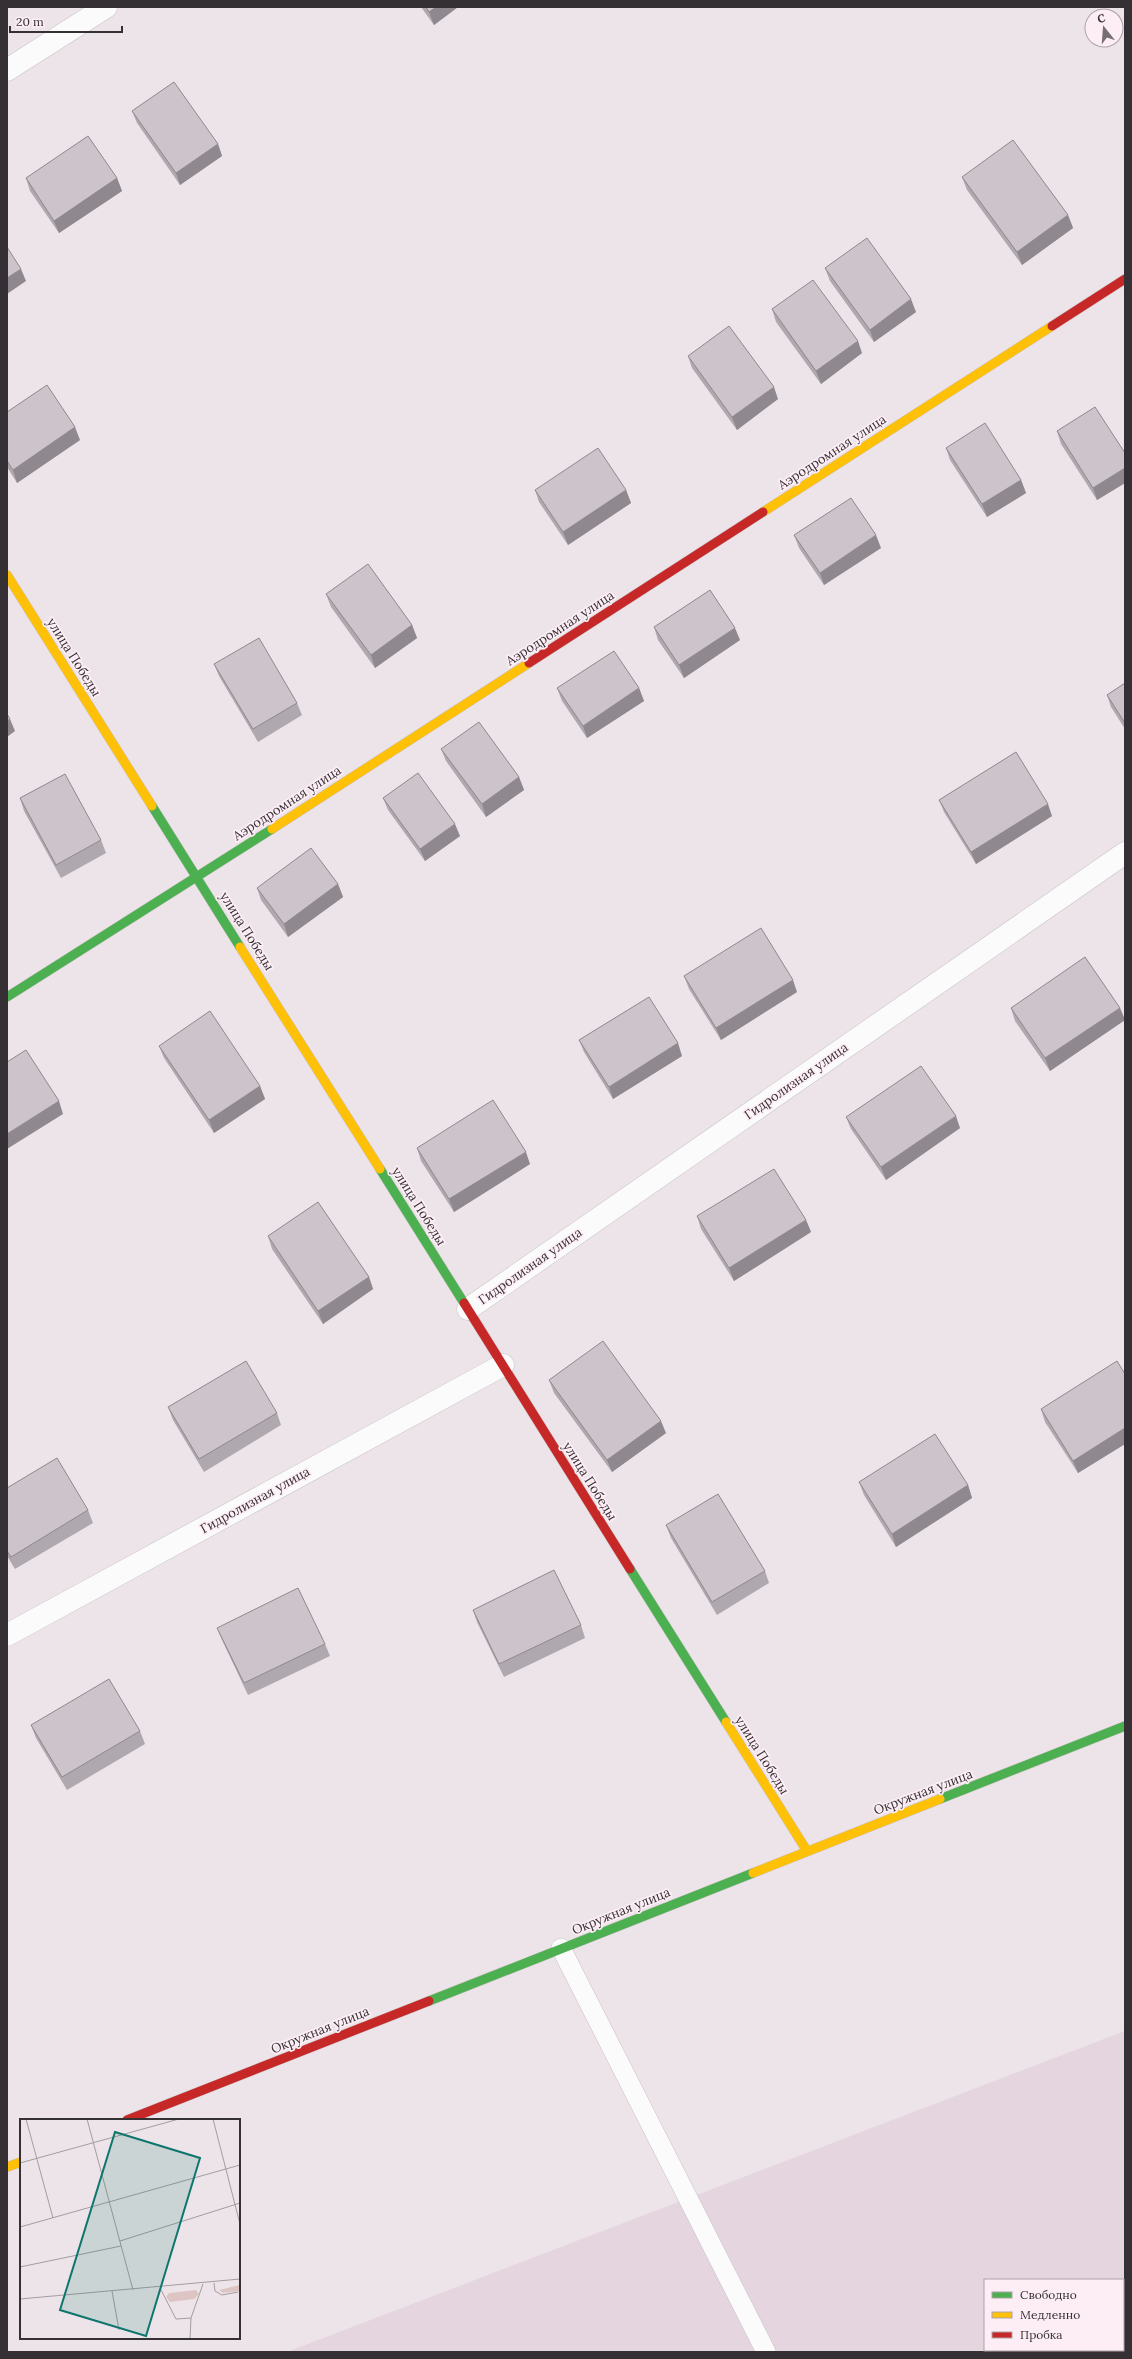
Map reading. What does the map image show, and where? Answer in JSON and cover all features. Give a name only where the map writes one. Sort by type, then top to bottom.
[{"type":"street","points":[[7,70],[106,7]]},
{"type":"street","name":"Аэродромная улица","points":[[7,997],[197,877],[1125,279]]},
{"type":"street","name":"улица Победы","points":[[7,575],[807,1851]]},
{"type":"street","name":"Гидролизная улица","points":[[468,1309],[1125,853]]},
{"type":"street","name":"Гидролизная улица","points":[[7,1635],[503,1365]]},
{"type":"street","name":"Окружная улица","points":[[130,2119],[1125,1727]]},
{"type":"street","points":[[7,2168],[20,2162]]},
{"type":"lane","points":[[561,1948],[766,2352]]},
{"type":"shaded area","points":[[1125,2031],[1125,2352],[287,2352]]},
{"type":"building","points":[[426,7],[436,7],[429,12]]},
{"type":"building","points":[[174,82],[218,144],[176,173],[132,111]]},
{"type":"building","points":[[88,136],[117,178],[54,221],[26,178]]},
{"type":"building","points":[[1013,140],[1068,215],[1017,252],[962,177]]},
{"type":"building","points":[[867,238],[911,299],[870,330],[825,268]]},
{"type":"building","points":[[7,247],[21,269],[7,278]]},
{"type":"building","points":[[813,280],[858,341],[816,371],[772,309]]},
{"type":"building","points":[[729,326],[774,387],[732,417],[688,356]]},
{"type":"building","points":[[47,385],[75,427],[13,470],[7,461],[7,412]]},
{"type":"building","points":[[1095,407],[1125,453],[1125,468],[1093,488],[1057,431]]},
{"type":"building","points":[[985,423],[1021,480],[982,504],[946,448]]},
{"type":"building","points":[[598,448],[626,490],[563,532],[535,490]]},
{"type":"building","points":[[851,498],[876,535],[820,573],[794,535]]},
{"type":"building","points":[[368,564],[412,625],[371,655],[326,594]]},
{"type":"building","points":[[710,590],[735,628],[679,665],[654,627]]},
{"type":"building","points":[[259,638],[297,703],[253,729],[214,664]]},
{"type":"building","points":[[614,651],[639,688],[583,726],[557,688]]},
{"type":"building","points":[[1125,683],[1125,723],[1107,695]]},
{"type":"building","points":[[7,714],[10,719],[7,721]]},
{"type":"building","points":[[479,722],[519,777],[482,804],[441,749]]},
{"type":"building","points":[[1016,752],[1048,804],[971,852],[939,800]]},
{"type":"building","points":[[418,773],[455,824],[420,849],[383,798]]},
{"type":"building","points":[[65,774],[101,840],[56,865],[20,798]]},
{"type":"building","points":[[311,848],[338,884],[284,924],[257,888]]},
{"type":"building","points":[[761,928],[793,980],[716,1028],[684,976]]},
{"type":"building","points":[[1085,957],[1120,1008],[1045,1058],[1011,1008]]},
{"type":"building","points":[[649,997],[678,1043],[609,1087],[579,1040]]},
{"type":"building","points":[[210,1011],[260,1086],[209,1120],[159,1046]]},
{"type":"building","points":[[26,1050],[59,1101],[7,1134],[7,1062]]},
{"type":"building","points":[[921,1066],[956,1116],[881,1167],[846,1117]]},
{"type":"building","points":[[493,1100],[526,1152],[449,1199],[417,1148]]},
{"type":"building","points":[[774,1169],[806,1220],[729,1268],[697,1216]]},
{"type":"building","points":[[318,1202],[369,1277],[318,1311],[268,1236]]},
{"type":"building","points":[[603,1341],[661,1421],[607,1460],[549,1380]]},
{"type":"building","points":[[246,1361],[277,1413],[199,1459],[168,1407]]},
{"type":"building","points":[[1117,1361],[1125,1374],[1125,1428],[1073,1461],[1041,1409]]},
{"type":"building","points":[[935,1434],[968,1485],[892,1534],[859,1482]]},
{"type":"building","points":[[57,1458],[88,1510],[11,1557],[7,1551],[7,1488]]},
{"type":"building","points":[[718,1494],[765,1571],[712,1602],[666,1525]]},
{"type":"building","points":[[554,1570],[581,1625],[499,1664],[473,1610]]},
{"type":"building","points":[[298,1588],[325,1644],[244,1683],[217,1628]]},
{"type":"building","points":[[109,1679],[140,1731],[62,1777],[31,1725]]},
{"type":"traffic: fast","points":[[152,806],[240,947]]},
{"type":"traffic: fast","points":[[7,997],[272,829]]},
{"type":"traffic: fast","points":[[380,1169],[464,1303]]},
{"type":"traffic: fast","points":[[630,1569],[726,1722]]},
{"type":"traffic: fast","points":[[940,1799],[1125,1726]]},
{"type":"traffic: fast","points":[[429,2001],[753,1873]]},
{"type":"traffic: slow","points":[[763,512],[1052,326]]},
{"type":"traffic: slow","points":[[7,575],[152,806]]},
{"type":"traffic: slow","points":[[272,829],[529,663]]},
{"type":"traffic: slow","points":[[240,947],[380,1169]]},
{"type":"traffic: slow","points":[[726,1722],[807,1851]]},
{"type":"traffic: slow","points":[[753,1873],[940,1799]]},
{"type":"traffic: slow","points":[[7,2167],[20,2162]]},
{"type":"traffic: jam","points":[[1052,326],[1125,279]]},
{"type":"traffic: jam","points":[[529,663],[763,512]]},
{"type":"traffic: jam","points":[[464,1303],[630,1569]]},
{"type":"traffic: jam","points":[[130,2119],[429,2001]]}]
